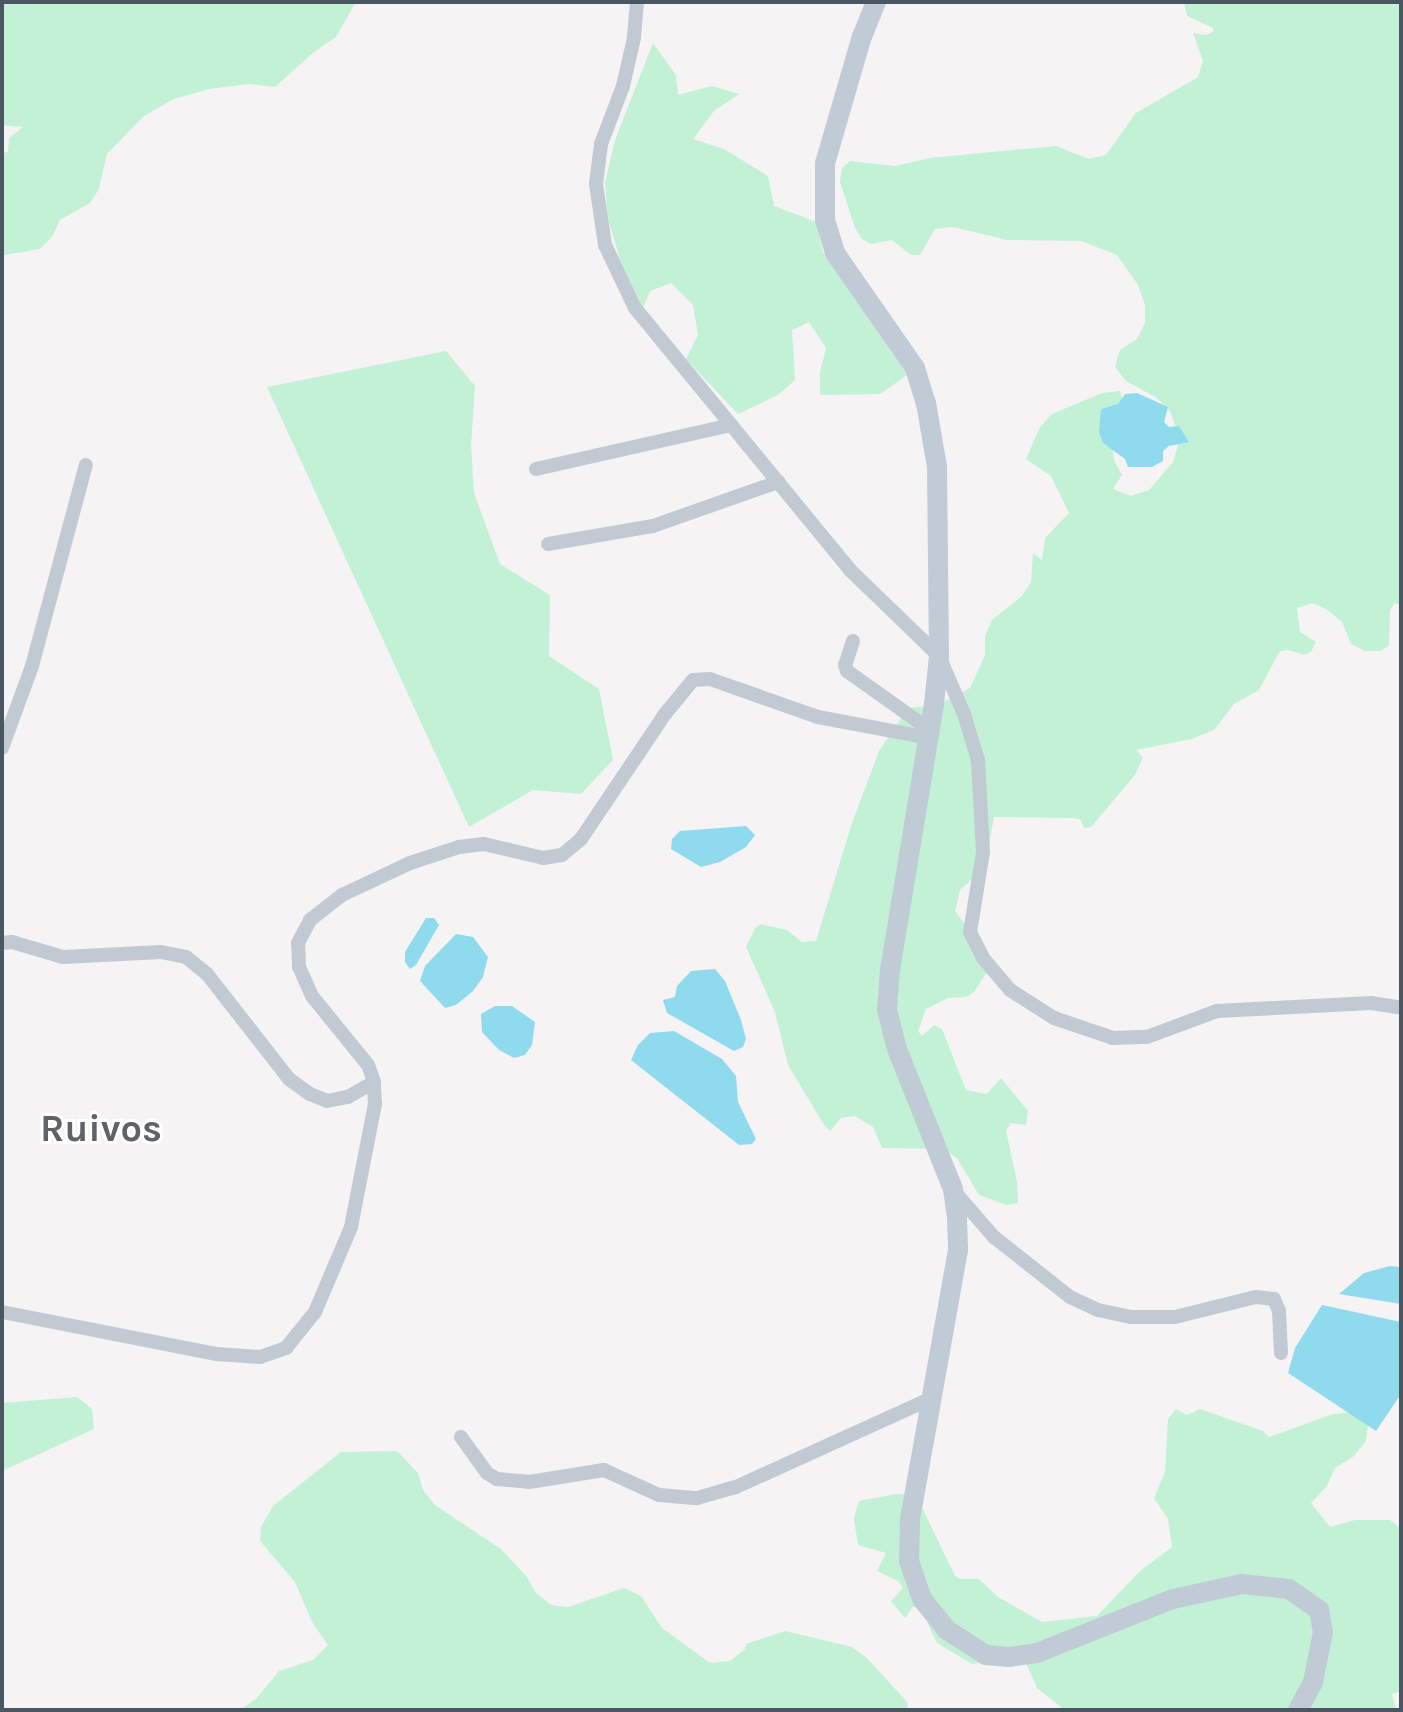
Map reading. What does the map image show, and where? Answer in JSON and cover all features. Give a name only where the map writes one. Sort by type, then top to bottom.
[{"type":"street","points":[[637,2],[631,50],[599,157],[596,184],[605,245],[635,308],[850,570],[939,656],[964,714],[979,775],[983,852],[970,932],[983,958],[1010,990],[1054,1018],[1113,1038],[1147,1037],[1217,1011],[1371,1003],[1401,1008]]},
{"type":"street","points":[[876,2],[862,36],[825,163],[825,220],[835,253],[915,368],[926,403],[937,467],[939,656],[930,734],[890,969],[887,1010],[897,1049],[953,1189],[958,1250],[910,1520],[909,1561],[922,1599],[947,1630],[986,1655],[1009,1657],[1037,1653],[1173,1599],[1242,1584],[1289,1589],[1319,1610],[1323,1632],[1313,1682],[1298,1710]]},
{"type":"street","points":[[536,469],[731,425]]},
{"type":"street","points":[[2,748],[32,666],[86,465]]},
{"type":"street","points":[[548,544],[653,526],[778,482]]},
{"type":"street","points":[[853,641],[845,665],[847,671],[930,734]]},
{"type":"street","points":[[2,1312],[217,1354],[260,1357],[286,1348],[315,1312],[351,1227],[375,1104],[374,1082],[356,1047],[312,996],[299,967],[298,943],[310,920],[342,895],[410,863],[459,847],[484,844],[543,858],[562,855],[581,839],[665,714],[693,680],[710,679],[818,717],[930,734]]},
{"type":"street","points":[[2,943],[12,942],[63,957],[161,952],[186,957],[207,974],[289,1079],[310,1094],[327,1101],[348,1097],[374,1082]]},
{"type":"street","points":[[953,1189],[994,1237],[1070,1297],[1098,1310],[1131,1317],[1175,1317],[1256,1297],[1274,1299],[1279,1311],[1281,1353]]},
{"type":"street","points":[[461,1437],[487,1473],[497,1479],[529,1482],[604,1470],[659,1495],[697,1498],[736,1487],[932,1398]]},
{"type":"green space","points":[[2,2],[356,2],[336,37],[275,87],[249,84],[209,89],[174,99],[144,116],[107,154],[99,189],[90,203],[60,220],[52,237],[40,249],[4,255],[2,153],[8,152],[9,138],[23,127],[2,125]]},
{"type":"green space","points":[[1184,2],[1401,2],[1401,605],[1395,603],[1390,610],[1389,645],[1381,651],[1365,651],[1351,644],[1342,622],[1326,609],[1312,603],[1297,608],[1300,632],[1316,642],[1311,652],[1305,655],[1280,651],[1259,690],[1234,704],[1214,730],[1192,739],[1136,750],[1143,757],[1135,775],[1091,827],[1084,828],[1081,820],[1075,818],[994,817],[985,867],[960,890],[955,911],[993,963],[974,992],[966,997],[948,998],[926,1009],[918,1031],[922,1036],[934,1025],[942,1029],[966,1090],[987,1094],[1001,1078],[1028,1111],[1026,1125],[1011,1123],[1006,1131],[1017,1181],[1018,1203],[1007,1205],[979,1195],[957,1158],[944,1149],[882,1148],[873,1127],[855,1116],[841,1118],[830,1131],[788,1065],[775,1012],[746,947],[755,928],[761,924],[787,930],[802,942],[816,941],[852,823],[879,751],[908,708],[938,705],[970,688],[985,655],[985,636],[992,620],[1022,596],[1031,582],[1033,553],[1042,560],[1045,538],[1069,513],[1051,476],[1026,459],[1040,427],[1052,414],[1102,393],[1120,391],[1126,408],[1112,442],[1114,460],[1122,475],[1113,489],[1131,496],[1149,490],[1173,462],[1178,446],[1176,428],[1170,411],[1157,398],[1126,381],[1115,367],[1120,350],[1137,339],[1145,323],[1145,305],[1138,285],[1117,255],[1081,241],[1007,240],[953,227],[935,229],[920,255],[911,255],[892,240],[871,244],[862,239],[855,228],[840,182],[842,168],[850,161],[895,166],[930,158],[1056,146],[1089,159],[1106,155],[1136,113],[1198,77],[1203,61],[1193,33],[1206,35],[1213,32],[1213,28],[1187,16]]},
{"type":"green space","points":[[653,43],[676,75],[678,95],[712,86],[739,94],[714,111],[693,139],[724,149],[768,176],[774,206],[816,222],[823,252],[907,375],[880,394],[820,395],[820,373],[826,348],[809,322],[792,330],[795,380],[778,395],[738,414],[686,359],[698,335],[693,305],[671,283],[650,291],[643,308],[621,262],[608,219],[605,183],[615,140]]},
{"type":"green space","points":[[446,351],[475,386],[471,446],[474,493],[500,564],[550,595],[549,656],[599,689],[613,760],[581,794],[533,790],[469,827],[267,387]]},
{"type":"green space","points":[[77,1397],[92,1409],[94,1429],[2,1471],[2,1403]]},
{"type":"green space","points":[[1176,1409],[1187,1415],[1200,1409],[1263,1431],[1269,1437],[1333,1414],[1353,1412],[1368,1424],[1366,1441],[1354,1456],[1335,1468],[1327,1486],[1311,1503],[1330,1527],[1355,1520],[1390,1520],[1401,1529],[1401,1691],[1392,1694],[1396,1710],[1065,1710],[1037,1688],[1027,1665],[1019,1658],[972,1664],[937,1643],[928,1624],[926,1608],[913,1607],[905,1618],[891,1601],[903,1588],[898,1581],[877,1571],[886,1553],[858,1545],[854,1519],[859,1501],[896,1494],[916,1495],[955,1576],[979,1579],[998,1597],[1042,1622],[1097,1616],[1140,1571],[1172,1547],[1168,1519],[1154,1498],[1165,1472],[1168,1419]]},
{"type":"green space","points":[[397,1451],[418,1473],[423,1490],[435,1505],[501,1549],[527,1577],[536,1593],[551,1605],[568,1607],[624,1588],[641,1596],[662,1628],[710,1663],[730,1661],[745,1649],[746,1644],[785,1631],[852,1647],[867,1658],[907,1702],[908,1710],[240,1710],[256,1699],[279,1671],[313,1660],[328,1645],[312,1622],[295,1582],[260,1541],[261,1527],[273,1506],[341,1452]]},
{"type":"water","points":[[1137,393],[1168,407],[1164,422],[1169,427],[1179,426],[1189,442],[1169,446],[1163,451],[1163,461],[1152,467],[1128,467],[1125,459],[1103,443],[1099,432],[1101,409],[1118,404],[1125,394]]},
{"type":"water","points":[[746,826],[755,835],[746,847],[720,862],[701,867],[671,849],[672,839],[680,831]]},
{"type":"water","points":[[426,918],[434,918],[439,925],[416,965],[410,969],[405,962],[405,952]]},
{"type":"water","points":[[456,934],[473,937],[488,957],[483,977],[473,991],[456,1005],[445,1008],[420,981],[425,966]]},
{"type":"water","points":[[715,969],[725,981],[746,1039],[743,1047],[734,1051],[667,1013],[663,1000],[675,997],[677,986],[691,971]]},
{"type":"water","points":[[495,1006],[512,1006],[535,1022],[532,1045],[525,1055],[514,1058],[499,1050],[482,1032],[481,1014]]},
{"type":"water","points":[[674,1031],[722,1059],[736,1076],[738,1102],[756,1139],[752,1144],[739,1145],[631,1060],[638,1045],[650,1033]]},
{"type":"water","points":[[1390,1266],[1401,1267],[1401,1304],[1339,1294],[1364,1273]]},
{"type":"water","points":[[1322,1305],[1401,1322],[1401,1394],[1376,1431],[1288,1373],[1295,1348]]},
{"type":"district","name":"Ruivos","points":[[101,1129]]}]
